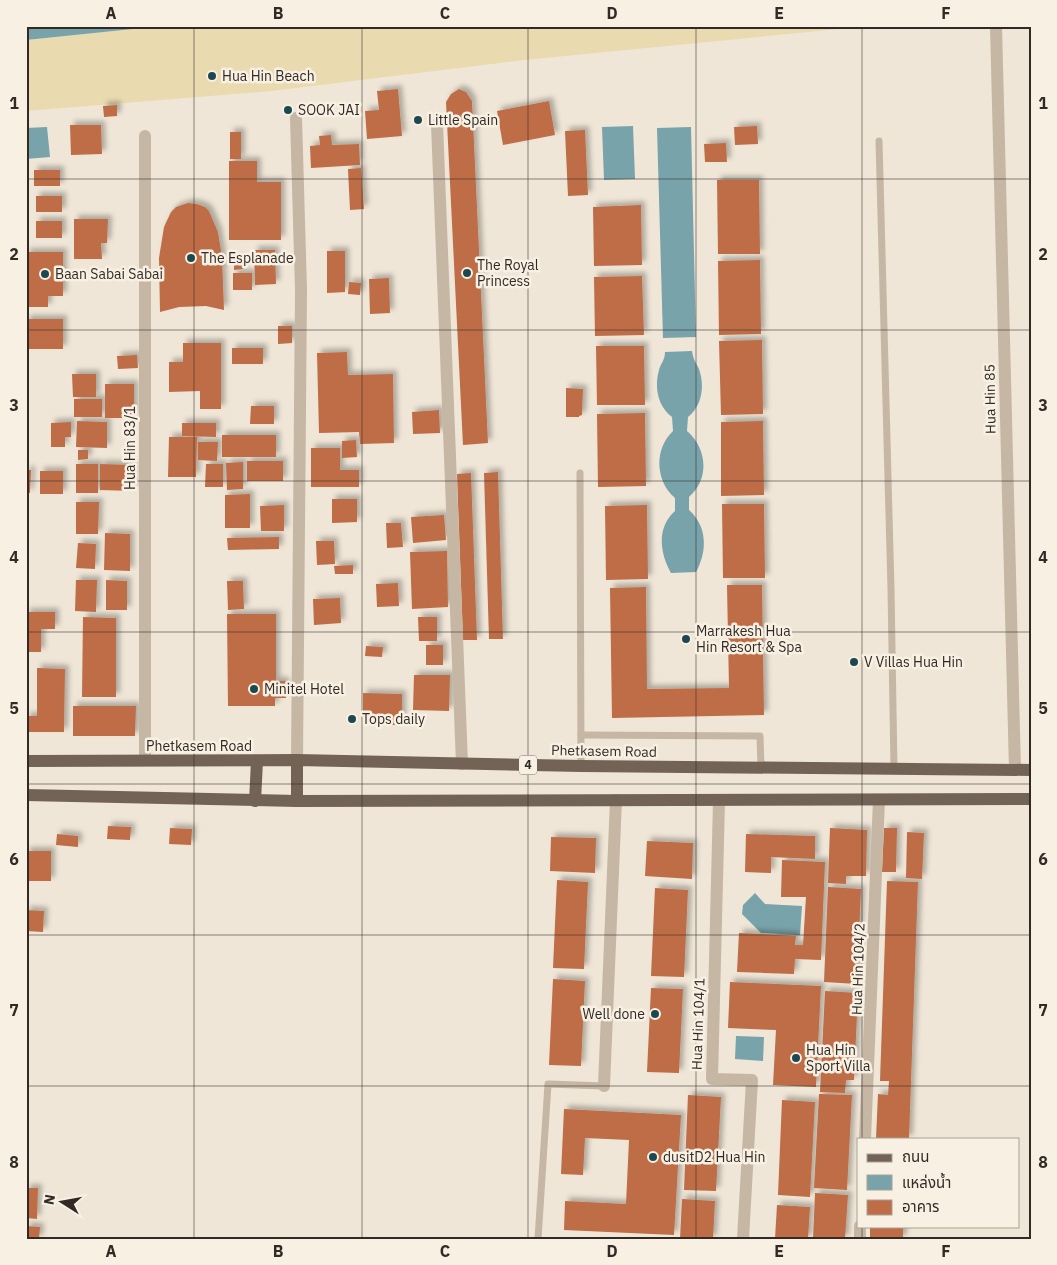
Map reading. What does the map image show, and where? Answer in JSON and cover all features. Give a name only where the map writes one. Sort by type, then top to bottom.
[{"type":"main road","name":"Phetkasem Road","points":[[26,761],[298,760],[581,766],[1031,770]]},
{"type":"main road","points":[[297,801],[298,760]]},
{"type":"main road","points":[[256,801],[257,761]]},
{"type":"main road","points":[[26,796],[256,801],[1031,799]]},
{"type":"street","name":"Hua Hin 85","points":[[996,26],[1015,770]]},
{"type":"street","points":[[296,118],[301,290],[298,760]]},
{"type":"street","points":[[438,124],[462,764]]},
{"type":"street","name":"Hua Hin 83/1","points":[[145,136],[145,760]]},
{"type":"street","points":[[604,1086],[616,800]]},
{"type":"street","name":"Hua Hin 104/2","points":[[865,1138],[879,800]]},
{"type":"street","name":"Hua Hin 104/1","points":[[719,801],[712,1079],[752,1080],[743,1239]]},
{"type":"lane","points":[[879,140],[892,599],[894,769]]},
{"type":"lane","points":[[580,473],[581,766]]},
{"type":"lane","points":[[581,735],[760,736],[761,768]]},
{"type":"lane","points":[[538,1239],[548,1084],[604,1086]]},
{"type":"sand","name":"Hua Hin Beach","points":[[162,26],[870,26],[524,60],[271,91],[26,111],[26,40]]},
{"type":"water","points":[[26,26],[162,26],[26,40]]},
{"type":"water","points":[[633,126],[635,179],[604,180],[602,127]]},
{"type":"water","points":[[47,127],[50,157],[26,159],[26,128]]},
{"type":"water","points":[[691,127],[696,337],[663,338],[657,128]]},
{"type":"water","points":[[692,351],[701,375],[702,389],[696,407],[688,417],[687,431],[699,446],[702,455],[703,473],[696,490],[689,497],[689,510],[700,524],[704,548],[696,572],[671,573],[662,549],[662,533],[669,518],[675,511],[675,498],[668,491],[664,483],[659,465],[662,447],[673,431],[672,417],[660,402],[657,383],[665,352]]},
{"type":"water","points":[[755,893],[765,904],[802,906],[800,935],[761,933],[742,914],[743,905]]},
{"type":"water","points":[[736,1036],[764,1037],[763,1061],[735,1059]]},
{"type":"building","points":[[398,89],[402,136],[367,139],[365,111],[379,110],[377,91]]},
{"type":"building","name":"The Royal Princess","points":[[459,89],[466,92],[472,101],[488,443],[463,445],[446,102],[451,94]]},
{"type":"building","points":[[549,101],[555,135],[503,145],[497,111]]},
{"type":"building","points":[[117,105],[117,116],[104,117],[103,106]]},
{"type":"building","points":[[70,125],[101,125],[102,154],[71,155]]},
{"type":"building","points":[[757,126],[758,144],[735,145],[734,127]]},
{"type":"building","points":[[585,130],[588,195],[568,196],[565,131]]},
{"type":"building","points":[[230,132],[241,132],[241,159],[230,159]]},
{"type":"building","points":[[331,135],[332,145],[359,144],[360,165],[311,168],[310,146],[320,145],[319,136]]},
{"type":"building","points":[[726,143],[727,162],[705,162],[704,144]]},
{"type":"building","points":[[229,161],[257,161],[257,182],[281,182],[281,240],[229,240]]},
{"type":"building","points":[[361,168],[364,209],[350,210],[348,169]]},
{"type":"building","points":[[34,170],[60,170],[60,186],[34,186]]},
{"type":"building","points":[[717,180],[759,180],[760,254],[718,254]]},
{"type":"building","points":[[36,196],[62,196],[62,212],[36,212]]},
{"type":"building","name":"The Esplanade","points":[[188,203],[205,207],[209,211],[218,232],[222,257],[224,310],[206,306],[179,307],[160,312],[159,258],[164,227],[171,212],[176,207]]},
{"type":"building","points":[[641,205],[642,265],[594,266],[593,207]]},
{"type":"building","points":[[74,219],[108,219],[107,243],[101,243],[102,259],[74,259]]},
{"type":"building","points":[[36,221],[62,221],[62,238],[36,238]]},
{"type":"building","points":[[254,250],[275,250],[276,284],[255,285]]},
{"type":"building","points":[[327,251],[345,251],[345,292],[327,293]]},
{"type":"building","name":"Baan Sabai Sabai","points":[[26,252],[63,252],[63,296],[48,296],[48,307],[26,307]]},
{"type":"building","points":[[234,259],[243,259],[243,269],[234,270]]},
{"type":"building","points":[[760,260],[761,334],[719,335],[718,261]]},
{"type":"building","points":[[233,273],[252,273],[252,290],[233,290]]},
{"type":"building","points":[[642,276],[644,335],[595,336],[594,277]]},
{"type":"building","points":[[389,278],[390,313],[370,314],[369,279]]},
{"type":"building","points":[[349,282],[361,283],[360,295],[348,294]]},
{"type":"building","points":[[26,319],[63,319],[63,349],[26,349]]},
{"type":"building","points":[[278,326],[292,326],[292,343],[278,344]]},
{"type":"building","points":[[762,340],[763,414],[721,415],[719,341]]},
{"type":"building","points":[[183,343],[221,343],[221,409],[200,409],[200,391],[169,392],[169,362],[183,362]]},
{"type":"building","points":[[596,346],[644,346],[645,405],[597,405]]},
{"type":"building","points":[[232,348],[263,348],[263,364],[232,364]]},
{"type":"building","points":[[347,352],[348,375],[393,374],[394,443],[360,444],[359,432],[319,433],[317,353]]},
{"type":"building","points":[[137,355],[138,368],[118,369],[117,356]]},
{"type":"building","points":[[72,374],[96,374],[96,397],[73,397]]},
{"type":"building","points":[[105,384],[134,384],[134,418],[105,418]]},
{"type":"building","points":[[566,388],[583,389],[582,415],[579,417],[566,417]]},
{"type":"building","points":[[74,399],[102,399],[102,417],[74,417]]},
{"type":"building","points":[[251,406],[274,406],[274,424],[250,424]]},
{"type":"building","points":[[439,410],[440,433],[413,434],[412,412]]},
{"type":"building","points":[[645,413],[646,486],[598,487],[597,414]]},
{"type":"building","points":[[77,421],[107,422],[107,448],[76,447]]},
{"type":"building","points":[[763,421],[764,495],[721,496],[721,422]]},
{"type":"building","points":[[71,422],[71,437],[65,437],[65,447],[51,447],[51,423]]},
{"type":"building","points":[[182,423],[216,423],[216,437],[182,436]]},
{"type":"building","points":[[222,435],[276,435],[276,457],[222,457]]},
{"type":"building","points":[[169,437],[197,437],[196,477],[168,477]]},
{"type":"building","points":[[356,440],[357,457],[342,458],[342,441]]},
{"type":"building","points":[[198,442],[218,442],[217,461],[198,460]]},
{"type":"building","points":[[311,448],[340,448],[340,470],[359,470],[359,487],[311,487]]},
{"type":"building","points":[[78,450],[88,450],[88,459],[78,460]]},
{"type":"building","points":[[247,461],[283,461],[283,481],[247,481]]},
{"type":"building","points":[[243,462],[243,489],[227,490],[226,463]]},
{"type":"building","points":[[76,464],[98,464],[98,493],[76,493]]},
{"type":"building","points":[[100,464],[133,465],[133,491],[100,490]]},
{"type":"building","points":[[206,464],[223,464],[223,487],[205,487]]},
{"type":"building","points":[[26,470],[31,470],[30,493],[26,493]]},
{"type":"building","points":[[40,471],[63,471],[63,494],[40,494]]},
{"type":"building","points":[[498,472],[503,639],[489,639],[484,473]]},
{"type":"building","points":[[471,473],[477,640],[463,640],[457,474]]},
{"type":"building","points":[[250,494],[250,528],[225,528],[225,495]]},
{"type":"building","points":[[332,499],[357,499],[357,522],[332,523]]},
{"type":"building","points":[[76,502],[99,502],[98,534],[76,534]]},
{"type":"building","points":[[722,504],[764,504],[765,578],[723,578]]},
{"type":"building","points":[[284,505],[284,531],[261,531],[260,506]]},
{"type":"building","points":[[647,505],[648,579],[606,580],[605,506]]},
{"type":"building","points":[[444,515],[446,540],[413,543],[411,517]]},
{"type":"building","points":[[386,523],[401,523],[403,547],[387,548]]},
{"type":"building","points":[[105,533],[130,534],[130,571],[104,570]]},
{"type":"building","points":[[279,537],[279,549],[228,550],[227,538]]},
{"type":"building","points":[[316,541],[334,541],[335,564],[317,565]]},
{"type":"building","points":[[78,543],[96,544],[95,569],[76,568]]},
{"type":"building","points":[[447,551],[448,607],[412,609],[410,552]]},
{"type":"building","points":[[353,565],[353,574],[335,574],[334,566]]},
{"type":"building","points":[[76,580],[97,580],[96,612],[75,611]]},
{"type":"building","points":[[106,580],[127,581],[127,610],[106,610]]},
{"type":"building","points":[[227,581],[243,581],[244,609],[228,610]]},
{"type":"building","points":[[398,583],[399,606],[377,607],[376,584]]},
{"type":"building","points":[[727,585],[762,585],[764,715],[612,718],[610,588],[646,587],[647,689],[729,688]]},
{"type":"building","points":[[340,598],[341,623],[314,625],[313,599]]},
{"type":"building","points":[[26,612],[55,612],[55,629],[41,629],[41,652],[26,652]]},
{"type":"building","points":[[227,614],[276,614],[276,681],[285,681],[286,698],[275,698],[275,706],[228,706]]},
{"type":"building","points":[[83,617],[116,618],[116,697],[82,697]]},
{"type":"building","points":[[418,617],[437,617],[437,641],[419,641]]},
{"type":"building","points":[[426,645],[443,645],[443,665],[426,665]]},
{"type":"building","points":[[366,646],[383,647],[382,657],[365,656]]},
{"type":"building","points":[[37,668],[65,669],[64,732],[26,732],[26,716],[37,716]]},
{"type":"building","points":[[414,675],[450,675],[449,711],[413,710]]},
{"type":"building","points":[[363,693],[402,694],[402,725],[363,725]]},
{"type":"building","points":[[73,706],[136,706],[135,736],[73,736]]},
{"type":"building","points":[[108,826],[131,827],[130,840],[107,839]]},
{"type":"building","points":[[170,828],[192,829],[191,845],[169,844]]},
{"type":"building","points":[[830,828],[867,830],[866,876],[846,876],[846,884],[828,883]]},
{"type":"building","points":[[884,828],[897,828],[896,872],[882,872]]},
{"type":"building","points":[[907,832],[924,833],[922,879],[906,878]]},
{"type":"building","points":[[57,834],[78,836],[78,847],[56,845]]},
{"type":"building","points":[[746,834],[815,836],[815,859],[771,857],[771,873],[745,872]]},
{"type":"building","points":[[551,837],[596,838],[595,873],[550,871]]},
{"type":"building","points":[[647,841],[693,843],[692,879],[645,876]]},
{"type":"building","points":[[26,851],[51,851],[51,881],[26,881]]},
{"type":"building","points":[[782,860],[825,862],[821,960],[795,959],[794,974],[737,972],[739,933],[796,936],[795,945],[803,945],[806,897],[781,897]]},
{"type":"building","points":[[557,880],[588,882],[584,969],[553,968]]},
{"type":"building","points":[[887,881],[918,882],[909,1138],[876,1138],[878,1094],[888,1095],[889,1081],[880,1081]]},
{"type":"building","points":[[828,887],[861,889],[857,984],[824,982]]},
{"type":"building","points":[[655,888],[688,890],[684,977],[651,976]]},
{"type":"building","points":[[26,910],[44,911],[43,932],[26,931]]},
{"type":"building","points":[[553,979],[585,981],[581,1066],[549,1065]]},
{"type":"building","name":"Hua Hin Sport Villa","points":[[730,982],[821,986],[816,1087],[773,1085],[776,1030],[728,1028]]},
{"type":"building","points":[[651,988],[683,989],[679,1073],[647,1072]]},
{"type":"building","points":[[825,991],[858,993],[854,1080],[846,1080],[845,1093],[820,1092]]},
{"type":"building","points":[[819,1094],[852,1095],[847,1190],[814,1188]]},
{"type":"building","points":[[688,1095],[721,1097],[716,1191],[684,1190]]},
{"type":"building","points":[[782,1100],[815,1102],[810,1197],[778,1195]]},
{"type":"building","name":"dusitD2 Hua Hin","points":[[564,1109],[681,1115],[674,1235],[564,1230],[565,1201],[626,1204],[629,1140],[585,1138],[583,1175],[561,1174]]},
{"type":"building","points":[[26,1188],[38,1188],[37,1219],[26,1218]]},
{"type":"building","points":[[815,1193],[848,1195],[845,1239],[813,1239]]},
{"type":"building","points":[[682,1199],[715,1201],[713,1239],[680,1239]]},
{"type":"building","points":[[777,1205],[810,1207],[808,1239],[775,1239]]},
{"type":"building","points":[[26,1226],[40,1227],[39,1239],[26,1239]]},
{"type":"building","points":[[870,1228],[903,1228],[903,1239],[870,1239]]},
{"type":"place","name":"Hua Hin Beach","points":[[212,76]]},
{"type":"place","name":"SOOK JAI","points":[[288,110]]},
{"type":"place","name":"Little Spain","points":[[418,120]]},
{"type":"place","name":"The Esplanade","points":[[191,258]]},
{"type":"place","name":"The Royal Princess","points":[[467,273]]},
{"type":"place","name":"Baan Sabai Sabai","points":[[45,274]]},
{"type":"place","name":"Marrakesh Hua Hin Resort & Spa","points":[[686,639]]},
{"type":"place","name":"V Villas Hua Hin","points":[[854,662]]},
{"type":"place","name":"Minitel Hotel","points":[[254,689]]},
{"type":"place","name":"Tops daily","points":[[352,719]]},
{"type":"place","name":"Well done","points":[[655,1014]]},
{"type":"place","name":"Hua Hin Sport Villa","points":[[796,1058]]},
{"type":"place","name":"dusitD2 Hua Hin","points":[[653,1157]]}]
